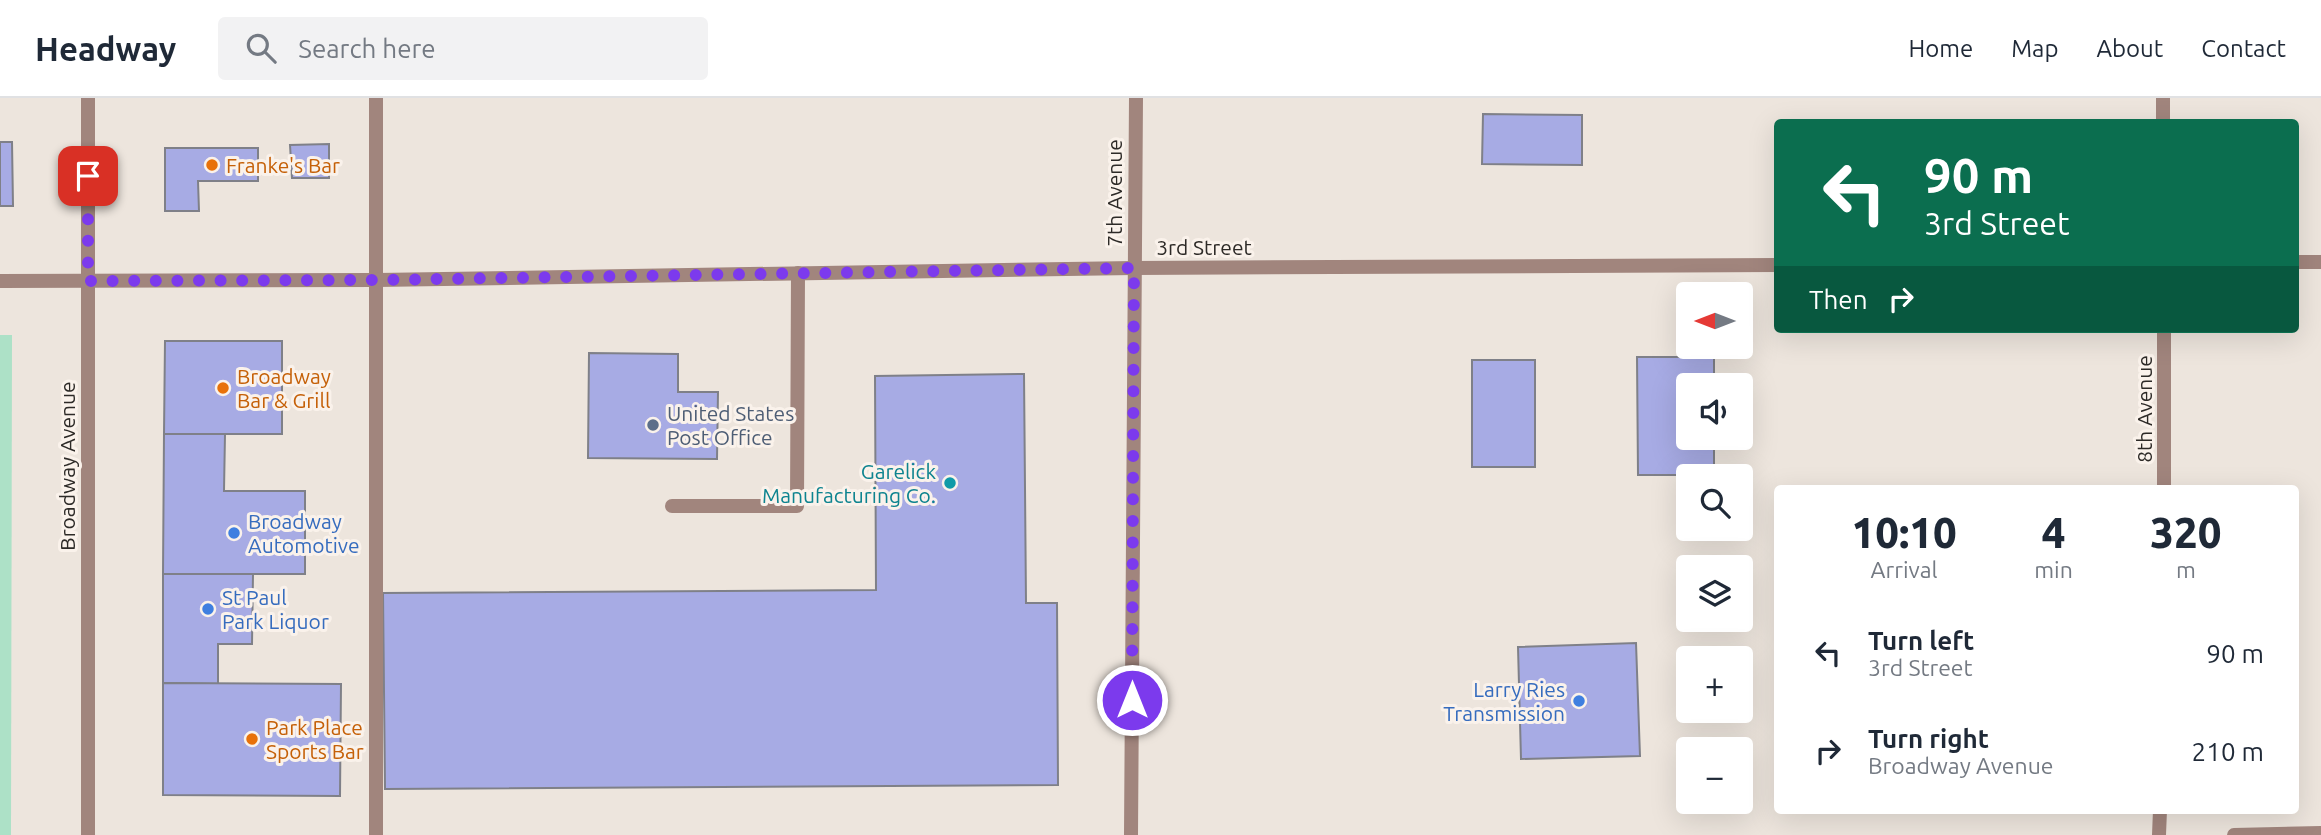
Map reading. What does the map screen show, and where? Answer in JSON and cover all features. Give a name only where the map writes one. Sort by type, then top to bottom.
[{"type":"street","name":"Broadway Avenue","points":[[88,98],[88,835]]},
{"type":"street","points":[[376,98],[376,835]]},
{"type":"street","name":"7th Avenue","points":[[1131,835],[1136,98]]},
{"type":"street","points":[[2163,98],[2163,119]]},
{"type":"street","points":[[2299,262],[2321,262]]},
{"type":"street","name":"3rd Street","points":[[0,281],[377,280],[1134,268],[1774,265]]},
{"type":"street","points":[[671,506],[797,506],[798,273]]},
{"type":"street","name":"8th Avenue","points":[[2164,333],[2164,485]]},
{"type":"street","points":[[2159,835],[2160,814]]},
{"type":"street","points":[[2234,835],[2321,833]]},
{"type":"green space","points":[[0,335],[12,335],[11,835],[0,835]]},
{"type":"building","points":[[1483,114],[1582,115],[1582,165],[1482,164]]},
{"type":"building","points":[[0,142],[12,142],[13,206],[0,206]]},
{"type":"building","points":[[329,144],[329,178],[292,178],[290,145]]},
{"type":"building","name":"Franke's Bar","points":[[165,148],[258,148],[258,181],[198,181],[199,211],[165,211]]},
{"type":"building","name":"Broadway Bar & Grill","points":[[165,341],[282,341],[282,434],[164,434]]},
{"type":"building","name":"United States Post Office","points":[[589,353],[678,354],[678,392],[718,392],[717,459],[588,458]]},
{"type":"building","points":[[1637,357],[1714,359],[1714,373],[1676,373],[1676,450],[1714,450],[1714,464],[1676,464],[1676,475],[1638,475]]},
{"type":"building","points":[[1472,360],[1535,360],[1535,467],[1472,467]]},
{"type":"building","name":"Garelick Manufacturing Co.","points":[[1024,374],[1026,603],[1057,603],[1058,785],[385,789],[383,593],[876,590],[875,376]]},
{"type":"building","name":"Broadway Automotive","points":[[164,434],[225,434],[224,491],[305,491],[305,574],[163,574]]},
{"type":"building","name":"St Paul Park Liquor","points":[[163,574],[253,574],[252,644],[218,644],[218,684],[163,683]]},
{"type":"building","name":"Larry Ries Transmission","points":[[1636,643],[1640,756],[1521,759],[1518,647]]},
{"type":"building","name":"Park Place Sports Bar","points":[[163,683],[341,684],[340,796],[163,795]]},
{"type":"place","name":"Franke's Bar","points":[[212,165]]},
{"type":"place","name":"Broadway Bar & Grill","points":[[223,388]]},
{"type":"place","name":"United States Post Office","points":[[653,425]]},
{"type":"place","name":"Garelick Manufacturing Co.","points":[[950,483]]},
{"type":"place","name":"Broadway Automotive","points":[[234,533]]},
{"type":"place","name":"St Paul Park Liquor","points":[[208,609]]},
{"type":"place","name":"Larry Ries Transmission","points":[[1579,701]]},
{"type":"place","name":"Park Place Sports Bar","points":[[252,739]]},
{"type":"route","points":[[88,176],[88,281],[377,280],[1134,268],[1132,700]]}]
